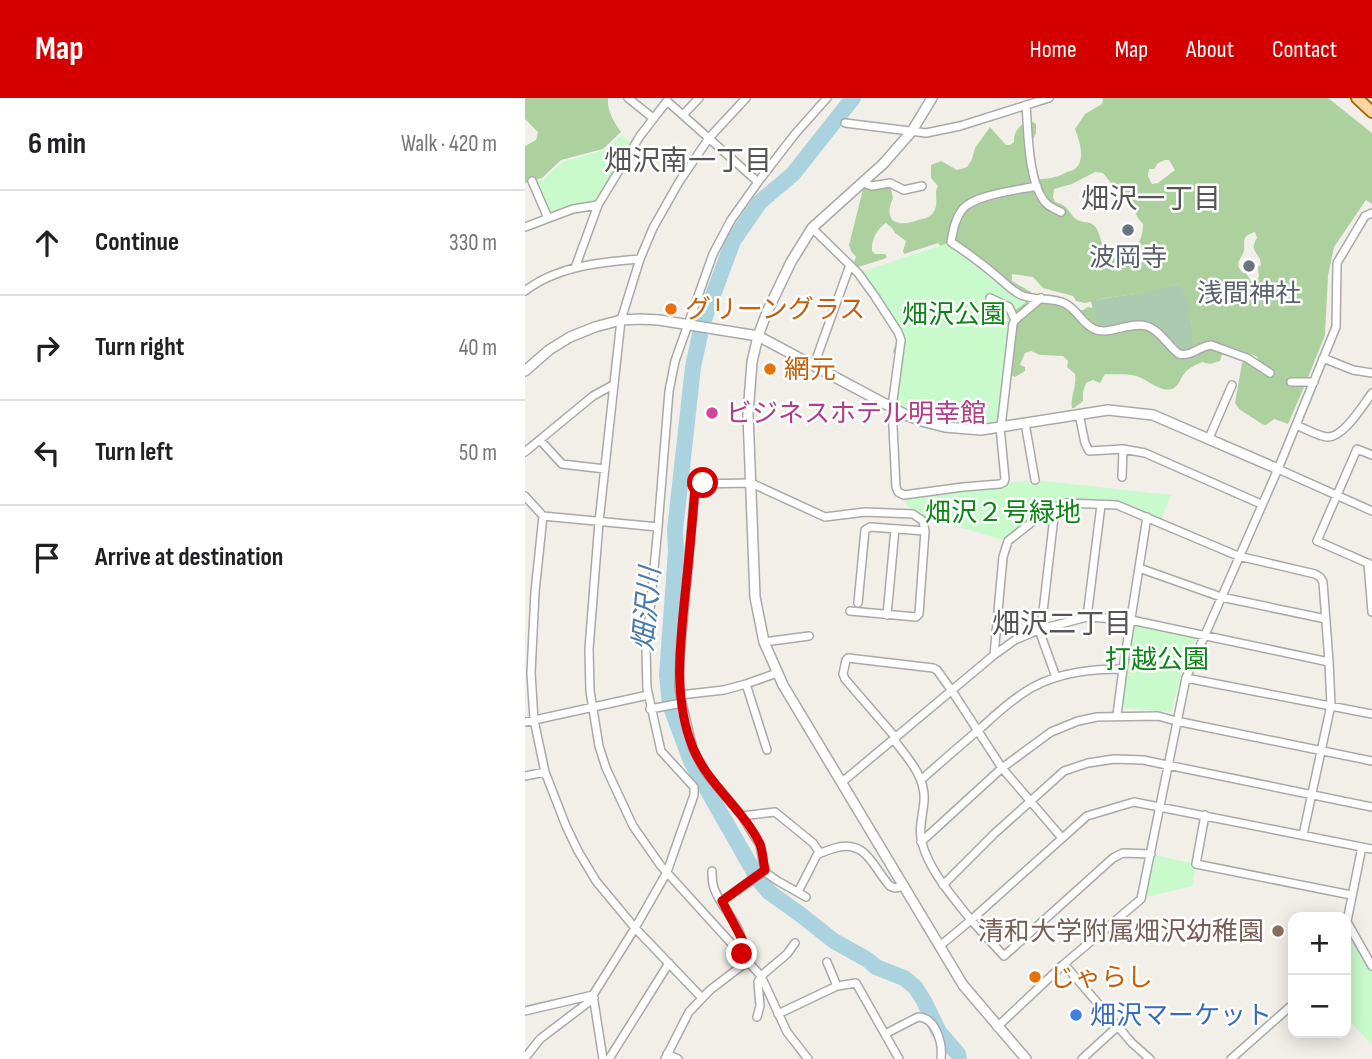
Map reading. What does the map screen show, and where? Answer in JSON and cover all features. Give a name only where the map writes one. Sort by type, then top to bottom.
[{"type":"main road","points":[[1357,98],[1372,112]]},
{"type":"street","points":[[628,98],[653,118]]},
{"type":"street","points":[[683,115],[699,98]]},
{"type":"street","points":[[746,98],[709,138],[653,228],[621,320],[599,522],[589,649],[592,708],[599,746],[633,825],[667,872],[761,976],[787,1032],[808,1059]]},
{"type":"street","points":[[525,1058],[540,1039],[594,996],[667,872],[694,795],[694,787],[660,751],[648,695],[646,651],[649,603],[669,391],[675,361],[713,254],[731,220],[795,134],[827,98]]},
{"type":"street","points":[[932,98],[912,131],[883,164],[812,228],[791,262],[758,336],[752,362],[748,414],[755,597],[764,642],[777,673],[841,783],[963,985],[1026,1059]]},
{"type":"street","points":[[845,123],[926,133],[960,126],[1049,98]]},
{"type":"street","points":[[575,268],[599,205],[640,136],[667,101],[758,182]]},
{"type":"street","points":[[1030,102],[1029,149],[1037,186],[1047,204],[1061,212]]},
{"type":"street","points":[[532,181],[548,218]]},
{"type":"street","points":[[863,183],[869,186],[890,183],[905,190],[922,186]]},
{"type":"street","points":[[1037,186],[971,201],[956,220],[951,242],[1018,293],[1066,304],[1095,330],[1139,325],[1148,327],[1157,332],[1179,354],[1188,354],[1211,345],[1247,358],[1270,373]]},
{"type":"street","points":[[525,227],[573,209],[599,205]]},
{"type":"street","points":[[997,1027],[1064,964],[1141,899],[1186,678],[1278,469],[1336,327],[1337,263],[1365,216],[1372,214]]},
{"type":"street","points":[[812,228],[850,265],[874,295],[901,340],[892,407],[896,487],[900,494],[1004,482],[1006,479],[1000,427],[1012,331],[1015,320],[1041,298]]},
{"type":"street","points":[[525,291],[552,276],[575,268],[607,261],[640,259]]},
{"type":"street","points":[[814,365],[850,265]]},
{"type":"street","points":[[990,298],[1009,307],[1015,320]]},
{"type":"street","points":[[525,371],[549,350],[570,337],[621,320],[649,320],[758,336],[906,415],[925,422],[945,427],[981,430],[1108,410],[1153,415],[1372,510]]},
{"type":"street","points":[[1323,358],[1353,370],[1372,373]]},
{"type":"street","points":[[1291,382],[1314,382]]},
{"type":"street","points":[[525,452],[593,396],[613,385]]},
{"type":"street","points":[[1209,439],[1232,385]]},
{"type":"street","points":[[1296,425],[1329,437],[1343,430],[1372,393]]},
{"type":"street","points":[[1079,415],[1089,451],[1123,449],[1145,453],[1261,504]]},
{"type":"street","points":[[1025,423],[1035,480]]},
{"type":"street","points":[[540,440],[562,464],[605,469]]},
{"type":"street","points":[[1122,478],[1123,449]]},
{"type":"street","points":[[1372,455],[1357,449],[1317,541],[1370,564],[1372,612]]},
{"type":"street","points":[[806,897],[776,880],[765,870],[760,845],[742,816],[706,773],[693,749],[681,699],[680,655],[697,484],[751,483],[825,517],[865,512],[913,514],[923,521],[925,531],[919,614],[916,617],[851,611]]},
{"type":"street","points":[[525,496],[543,516],[658,527]]},
{"type":"street","points":[[994,655],[1003,557],[1008,541],[1036,519],[1067,503],[1117,505],[1238,556],[1315,574],[1323,582],[1331,705],[1303,835]]},
{"type":"street","points":[[1087,617],[1101,505]]},
{"type":"street","points":[[1055,508],[1040,630],[1056,677]]},
{"type":"street","points":[[543,516],[528,671],[534,720],[545,772],[566,826],[596,881],[635,928],[702,998]]},
{"type":"street","points":[[1117,715],[1147,517]]},
{"type":"street","points":[[859,603],[866,530],[870,527],[925,531]]},
{"type":"street","points":[[887,615],[895,529]]},
{"type":"street","points":[[1139,568],[1221,597],[1326,619]]},
{"type":"street","points":[[525,585],[535,592]]},
{"type":"street","points":[[841,783],[1015,640],[1087,617],[1131,620],[1329,662]]},
{"type":"street","points":[[764,642],[809,636]]},
{"type":"street","points":[[1062,838],[1003,768],[937,670],[848,657],[843,674],[845,679],[895,739],[921,780],[925,794],[921,842],[943,885],[1005,956],[1113,858],[1123,853],[1151,854]]},
{"type":"street","points":[[921,780],[978,730],[1035,686],[1056,677],[1097,668],[1123,668]]},
{"type":"street","points":[[650,709],[746,684],[777,673]]},
{"type":"street","points":[[1186,678],[1372,714]]},
{"type":"street","points":[[746,684],[767,750]]},
{"type":"street","points":[[525,722],[648,695]]},
{"type":"street","points":[[921,842],[1003,768],[1051,732],[1097,717],[1158,716],[1372,761]]},
{"type":"street","points":[[943,885],[994,834],[1064,771],[1088,763],[1114,759],[1143,760],[1372,807]]},
{"type":"street","points":[[525,776],[545,772]]},
{"type":"street","points":[[941,946],[1087,816],[1134,803],[1372,849]]},
{"type":"street","points":[[742,816],[775,812],[813,843],[820,853]]},
{"type":"street","points":[[1205,815],[1196,864],[1351,895]]},
{"type":"street","points":[[798,892],[814,859],[820,853],[842,846],[856,847],[867,856],[890,886],[905,886]]},
{"type":"street","points":[[1348,912],[1363,847]]},
{"type":"street","points":[[722,901],[765,870]]},
{"type":"street","points":[[712,871],[713,885],[743,941],[745,957]]},
{"type":"street","points":[[1351,932],[1372,966]]},
{"type":"street","points":[[757,1017],[761,1006],[758,982],[761,976],[796,943]]},
{"type":"street","points":[[678,1059],[666,1057],[689,1012],[745,957]]},
{"type":"street","points":[[827,962],[837,986]]},
{"type":"street","points":[[609,1059],[669,963]]},
{"type":"street","points":[[1064,964],[1117,1027],[1150,1059]]},
{"type":"street","points":[[778,1014],[837,986],[856,983],[897,1058]]},
{"type":"street","points":[[525,1011],[594,996]]},
{"type":"street","points":[[594,996],[603,1059]]},
{"type":"street","points":[[1231,1059],[1288,1008]]},
{"type":"street","points":[[885,1034],[923,1016],[935,1028],[942,1049],[941,1059]]},
{"type":"street","points":[[1082,1059],[1117,1027]]},
{"type":"green space","points":[[525,98],[608,98],[610,112],[621,132],[603,149],[561,160],[542,178],[525,183],[525,146],[536,140],[538,132],[525,119]]},
{"type":"green space","points":[[1103,98],[1328,98],[1372,133],[1372,204],[1366,200],[1334,247],[1328,276],[1325,335],[1288,424],[1274,419],[1266,425],[1262,424],[1239,409],[1235,403],[1242,363],[1246,360],[1263,365],[1256,356],[1225,345],[1220,361],[1210,364],[1202,362],[1192,367],[1174,388],[1161,388],[1135,376],[1105,374],[1100,383],[1093,380],[1086,383],[1083,401],[1074,408],[1072,404],[1075,374],[1067,367],[1068,361],[1063,356],[1040,355],[1031,351],[1025,353],[1020,365],[1025,367],[1025,371],[1015,377],[1011,375],[1011,362],[895,358],[895,346],[899,347],[941,246],[938,243],[904,254],[906,241],[886,223],[875,235],[872,251],[887,257],[858,267],[849,245],[863,189],[884,186],[891,189],[893,198],[889,213],[898,223],[927,218],[935,210],[938,186],[931,178],[931,165],[941,161],[957,170],[967,167],[975,148],[990,127],[1006,145],[1010,145],[1014,142],[1018,128],[1031,121],[1036,124],[1033,140],[1037,179],[1058,176],[1074,170],[1079,164],[1081,149],[1075,129],[1085,114],[1102,104]],"holes":[[[1169,160],[1175,170],[1158,183],[1152,184],[1148,176],[1149,169],[1154,169],[1158,163]],[[1095,172],[1103,173],[1128,199],[1143,224],[1141,237],[1135,248],[1138,254],[1145,254],[1143,259],[1125,262],[1114,257],[1105,248],[1094,226],[1078,220],[1065,207],[1055,202],[1054,189],[1072,184]],[[1255,232],[1257,238],[1254,249],[1261,265],[1258,267],[1259,277],[1251,281],[1238,264],[1248,235]],[[1012,274],[1033,277],[1043,288],[1073,296],[1076,301],[1085,303],[1161,291],[1179,284],[1192,326],[1102,329],[1093,308],[1078,310],[1044,297],[1027,308],[1027,303],[1032,298],[1031,292],[1012,281]]]},
{"type":"green space","points":[[622,135],[630,142],[598,200],[549,212],[536,182],[543,180],[562,162],[604,150]]},
{"type":"green space","name":"畑沢公園","points":[[951,242],[1032,298],[1013,312],[1001,427],[937,425],[892,407],[898,332],[858,273]]},
{"type":"green space","points":[[1179,284],[1193,312],[1189,315],[1192,349],[1181,351],[1145,323],[1102,329],[1094,314],[1091,301]]},
{"type":"green space","name":"畑沢２号緑地","points":[[1035,480],[1171,495],[1160,522],[1117,505],[1055,508],[1008,541],[913,514],[900,494]]},
{"type":"green space","name":"打越公園","points":[[1140,622],[1198,635],[1181,675],[1171,712],[1124,708],[1122,703],[1133,625]]},
{"type":"green space","points":[[1154,855],[1196,864],[1192,886],[1146,897]]},
{"type":"green space","points":[[1351,936],[1372,973],[1372,1045],[1351,1022]]},
{"type":"waterway","name":"畑沢川","points":[[853,98],[793,174],[760,202],[733,241],[702,325],[693,367],[675,530],[676,551],[667,675],[670,705],[691,761],[758,879],[769,892],[834,941],[876,967],[904,978],[915,987],[939,1032],[958,1054],[959,1059]]},
{"type":"place","name":"波岡寺","points":[[1128,230]]},
{"type":"place","name":"浅間神社","points":[[1249,266]]},
{"type":"place","name":"グリーングラス","points":[[671,309]]},
{"type":"place","name":"網元","points":[[770,369]]},
{"type":"place","name":"ビジネスホテル明幸館","points":[[712,413]]},
{"type":"place","name":"清和大学附属畑沢幼稚園","points":[[1278,931]]},
{"type":"place","name":"じゃらし","points":[[1035,977]]},
{"type":"place","name":"畑沢マーケット","points":[[1076,1015]]},
{"type":"district","name":"畑沢南一丁目","points":[[688,160]]},
{"type":"district","name":"畑沢一丁目","points":[[1151,198]]},
{"type":"district","name":"畑沢二丁目","points":[[1062,623]]},
{"type":"route","points":[[703,483],[697,484],[695,489],[680,655],[680,689],[685,723],[693,749],[706,773],[742,816],[762,851],[765,870],[722,901],[743,941],[742,954]]}]
